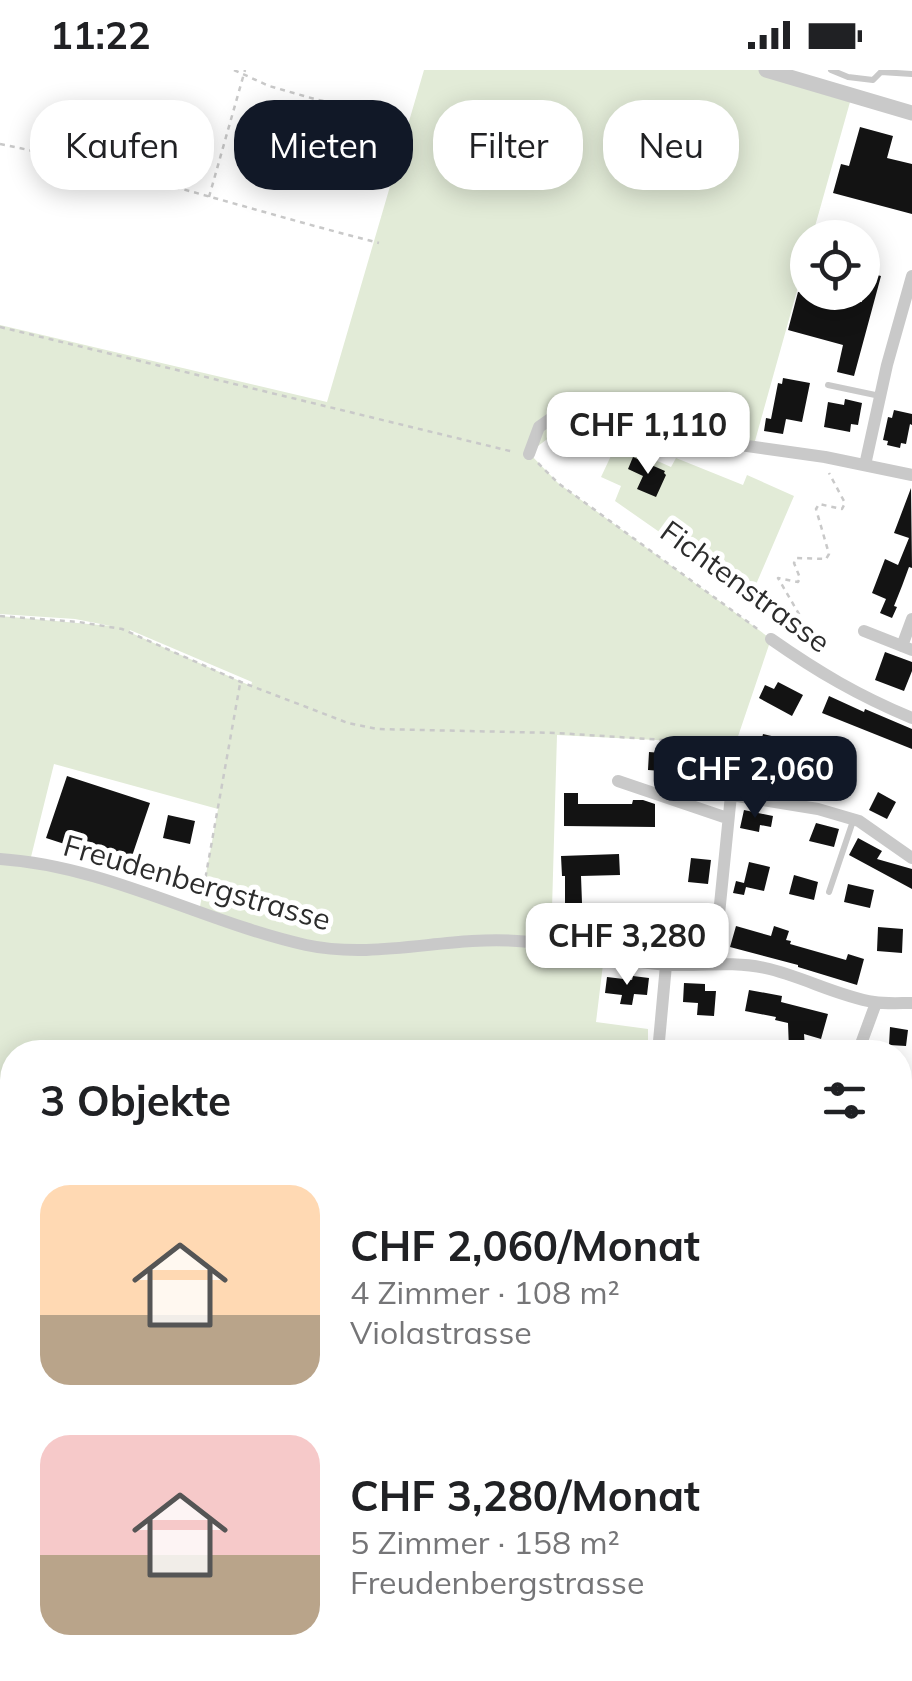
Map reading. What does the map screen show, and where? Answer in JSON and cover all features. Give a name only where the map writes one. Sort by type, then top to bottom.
[{"type":"street","points":[[766,70],[912,113]]},
{"type":"street","points":[[865,465],[912,276]]},
{"type":"street","points":[[529,454],[539,427],[556,414],[580,413],[705,440],[912,475]]},
{"type":"street","points":[[864,631],[907,648],[912,620]]},
{"type":"street","name":"Fichtenstrasse","points":[[771,639],[867,700],[912,718]]},
{"type":"street","points":[[618,780],[728,818]]},
{"type":"street","points":[[714,964],[730,794],[854,820],[912,858]]},
{"type":"street","name":"Freudenbergstrasse","points":[[0,859],[29,861],[103,879],[199,913],[335,950],[514,940],[666,964],[765,968],[876,1003],[912,1003]]},
{"type":"street","points":[[659,1040],[666,964]]},
{"type":"street","points":[[862,1040],[876,1003]]},
{"type":"lane","points":[[832,70],[848,77],[874,80],[881,72],[912,74]]},
{"type":"lane","points":[[828,386],[880,396]]},
{"type":"lane","points":[[829,892],[854,820]]},
{"type":"path","points":[[234,70],[318,100]]},
{"type":"path","points":[[209,197],[244,72]]},
{"type":"path","points":[[0,144],[379,244]]},
{"type":"path","points":[[0,326],[529,454]]},
{"type":"path","name":"Fichtenstrasse","points":[[529,454],[558,483],[771,639]]},
{"type":"path","points":[[771,639],[807,638],[810,633],[778,578],[798,582],[796,558],[826,559],[829,554],[816,509],[820,504],[842,509],[845,502],[825,458]]},
{"type":"path","points":[[0,616],[122,629],[240,682],[348,723],[377,729],[621,737],[718,747],[730,760],[730,794]]},
{"type":"path","points":[[199,913],[240,682]]},
{"type":"green space","points":[[424,70],[766,70],[852,95],[817,220],[790,220],[792,310],[753,448],[581,413],[529,453],[558,483],[771,639],[730,760],[695,742],[557,735],[551,944],[604,956],[596,1022],[648,1029],[648,1040],[0,1040],[0,616],[111,626],[75,619],[0,614],[0,325],[327,402],[389,190],[413,190],[413,108]],"holes":[[[129,632],[252,682],[251,686]],[[54,764],[218,809],[199,912],[30,861]]]},
{"type":"green space","points":[[617,443],[671,467],[676,458],[743,485],[747,475],[794,496],[751,596],[615,501],[621,486],[601,477]]},
{"type":"building","points":[[860,127],[893,136],[887,158],[912,164],[912,214],[833,193],[841,164],[849,166]]},
{"type":"building","points":[[793,310],[872,310],[854,376],[837,372],[843,345],[788,330]]},
{"type":"building","points":[[783,378],[810,383],[802,422],[786,419],[783,434],[764,431],[766,418],[771,419],[778,383],[782,384]]},
{"type":"building","points":[[845,399],[862,403],[858,425],[851,424],[850,432],[824,427],[828,402],[844,405]]},
{"type":"building","points":[[894,410],[912,414],[906,444],[901,443],[900,448],[883,440],[888,417],[892,418]]},
{"type":"building","points":[[633,457],[665,471],[656,497],[637,489],[643,476],[628,469]]},
{"type":"building","points":[[911,488],[912,568],[909,567],[892,618],[880,613],[886,599],[872,593],[885,559],[898,565],[909,538],[894,533]]},
{"type":"building","points":[[885,652],[912,662],[904,691],[875,680]]},
{"type":"building","points":[[778,682],[803,695],[792,716],[759,698],[765,685],[774,689]]},
{"type":"building","points":[[829,696],[912,729],[912,749],[822,713]]},
{"type":"building","points":[[763,734],[780,738],[776,759],[813,766],[809,784],[754,770]]},
{"type":"building","points":[[649,752],[674,754],[674,761],[718,765],[720,794],[705,792],[706,783],[661,781],[662,771],[648,770]]},
{"type":"building","points":[[836,771],[855,778],[848,796],[829,788]]},
{"type":"building","points":[[67,776],[150,803],[129,865],[46,838]]},
{"type":"building","points":[[878,792],[896,802],[887,819],[869,810]]},
{"type":"building","points":[[564,793],[578,793],[578,804],[632,804],[633,800],[643,800],[655,804],[655,827],[564,826]]},
{"type":"building","points":[[744,810],[773,816],[771,827],[760,825],[759,832],[740,828]]},
{"type":"building","points":[[168,815],[195,821],[190,844],[163,838]]},
{"type":"building","points":[[816,823],[839,829],[834,847],[809,841]]},
{"type":"building","points":[[858,838],[882,851],[877,859],[912,869],[912,889],[849,855]]},
{"type":"building","points":[[619,854],[620,875],[581,876],[582,903],[621,905],[622,926],[565,925],[561,856]]},
{"type":"building","points":[[691,858],[711,860],[708,884],[688,882]]},
{"type":"building","points":[[749,862],[770,867],[764,891],[746,887],[744,895],[733,893],[736,881],[744,883]]},
{"type":"building","points":[[794,875],[818,882],[814,900],[789,894]]},
{"type":"building","points":[[848,884],[874,890],[870,908],[844,902]]},
{"type":"building","points":[[640,921],[705,927],[703,946],[680,944],[681,940],[638,938]]},
{"type":"building","points":[[736,926],[771,936],[774,926],[789,931],[786,940],[790,944],[846,960],[848,954],[864,959],[857,985],[730,947]]},
{"type":"building","points":[[878,927],[903,929],[902,953],[877,951]]},
{"type":"building","points":[[633,976],[649,978],[647,995],[634,994],[632,1005],[620,1004],[622,995],[605,993],[607,977],[632,980]]},
{"type":"building","points":[[684,983],[705,984],[705,991],[716,991],[714,1016],[697,1015],[698,1003],[683,1002]]},
{"type":"building","points":[[749,990],[782,996],[781,1002],[828,1014],[821,1039],[804,1034],[804,1040],[789,1040],[788,1023],[745,1011]]},
{"type":"building","points":[[890,1027],[908,1030],[907,1040],[889,1040]]}]
